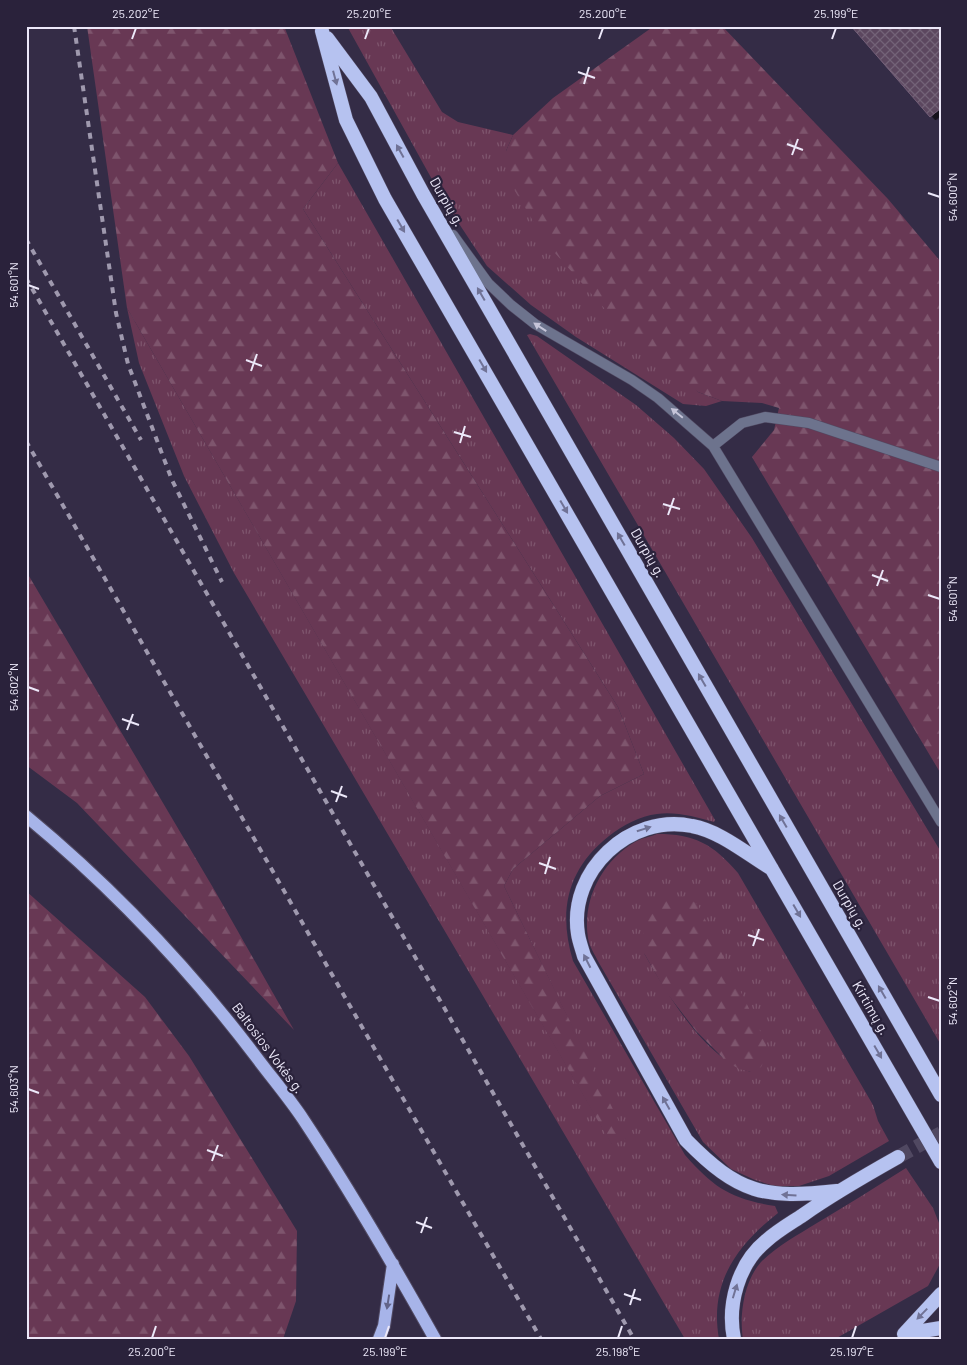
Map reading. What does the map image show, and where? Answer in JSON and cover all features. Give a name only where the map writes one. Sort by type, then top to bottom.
[{"type":"highway","name":"Durpių g.","points":[[321,29],[370,97],[941,1095]]},
{"type":"highway","name":"Durpių g.","points":[[321,29],[346,120],[386,199],[772,869]]},
{"type":"highway","points":[[772,869],[707,830],[693,826],[668,824],[634,832],[614,845],[598,863],[584,886],[579,907],[578,933],[584,956],[686,1140],[706,1160],[739,1183],[766,1192],[795,1195],[838,1191]]},
{"type":"highway","name":"Kirtimų g.","points":[[772,869],[941,1162]]},
{"type":"highway","points":[[734,1339],[731,1325],[732,1302],[748,1263],[764,1242],[838,1191],[898,1156]]},
{"type":"highway","points":[[899,1336],[941,1294]]},
{"type":"highway","points":[[899,1336],[941,1328]]},
{"type":"main road","name":"Baltosios Vokės g.","points":[[26,816],[86,867],[159,939],[212,1000],[302,1118],[394,1264],[435,1339]]},
{"type":"main road","points":[[379,1339],[384,1326],[394,1264]]},
{"type":"street","points":[[424,194],[488,283],[511,305],[535,324],[652,393],[713,446],[941,822]]},
{"type":"street","points":[[713,446],[742,424],[765,417],[809,423],[941,467]]},
{"type":"green space","points":[[87,26],[284,26],[338,163],[303,209],[618,707],[644,774],[600,796],[513,869],[504,886],[627,1138],[612,1145],[127,308]]},
{"type":"green space","points":[[347,26],[390,26],[442,112],[458,122],[513,135],[506,151],[698,392],[722,401],[706,406],[683,404],[576,337],[531,305],[487,266],[444,201]]},
{"type":"green space","points":[[654,26],[722,26],[888,199],[941,262],[941,774],[752,457],[774,430],[779,408],[762,403],[722,401],[698,392],[613,318],[547,244],[515,191],[507,169],[506,151],[513,135],[553,98]]},
{"type":"green space","points":[[338,163],[715,820],[714,822],[693,816],[664,813],[638,819],[614,832],[595,849],[575,877],[567,908],[566,925],[573,961],[685,1155],[705,1176],[724,1190],[746,1200],[775,1206],[778,1213],[750,1238],[729,1267],[722,1283],[718,1300],[719,1339],[685,1339],[234,573],[184,476],[139,363],[127,308],[612,1144],[626,1138],[504,886],[513,869],[600,796],[644,774],[618,707],[303,209]]},
{"type":"green space","points":[[527,335],[537,336],[636,405],[674,438],[704,469],[752,538],[941,852],[941,1045]]},
{"type":"green space","points":[[26,571],[215,891],[294,1030],[77,803],[26,765]]},
{"type":"green space","points":[[657,834],[682,836],[702,843],[720,855],[738,873],[873,1105],[878,1121],[889,1141],[829,1176],[799,1186],[774,1186],[731,1169],[703,1142],[599,963],[588,938],[588,910],[597,883],[604,871],[623,850],[637,841]],"holes":[[[644,953],[751,1072],[734,1065],[702,1039],[675,1004]]]},
{"type":"green space","points":[[26,891],[145,997],[189,1056],[297,1231],[296,1301],[283,1339],[26,1339]]},
{"type":"green space","points":[[687,896],[698,905],[766,1043],[767,1054],[761,1067],[751,1072],[739,1069],[726,1061],[696,1031],[666,992],[644,953],[643,924],[655,903],[665,898]]},
{"type":"green space","points":[[906,1168],[933,1208],[941,1228],[941,1262],[928,1286],[835,1339],[743,1339],[742,1309],[744,1299],[750,1279],[761,1262],[788,1241]]},
{"type":"building","points":[[851,26],[941,26],[941,108],[930,117]]},
{"type":"tunnel","points":[[898,1157],[941,1133]]},
{"type":"railway","points":[[74,26],[116,313],[128,364],[172,480],[222,582]]},
{"type":"railway","points":[[26,239],[141,440]]},
{"type":"railway","points":[[26,278],[634,1339]]},
{"type":"railway","points":[[26,441],[541,1339]]}]
